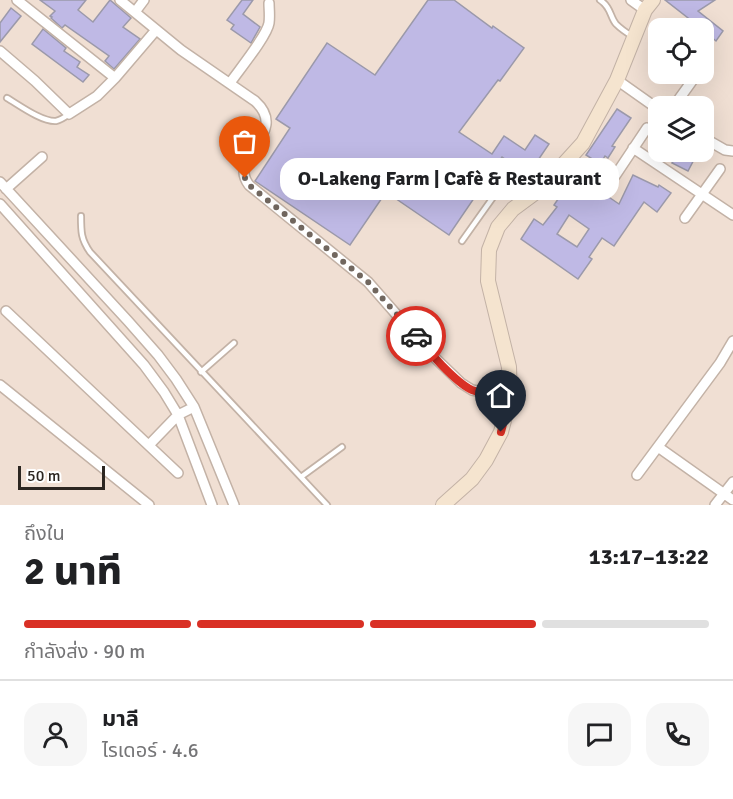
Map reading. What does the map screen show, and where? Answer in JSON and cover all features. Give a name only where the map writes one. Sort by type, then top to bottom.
[{"type":"street","points":[[17,0],[115,78]]},
{"type":"street","points":[[120,0],[157,32],[262,107],[267,123],[265,132],[245,166],[245,178],[249,185],[368,282],[432,355],[461,383],[472,390],[510,397]]},
{"type":"street","points":[[135,12],[144,0]]},
{"type":"street","points":[[443,505],[472,479],[486,460],[501,432],[510,397],[508,367],[488,281],[489,250],[498,227],[513,209],[554,176],[583,143],[617,80],[649,5],[631,0]]},
{"type":"street","points":[[230,83],[267,29],[270,22],[269,3]]},
{"type":"street","points":[[0,51],[69,114],[97,96],[157,32]]},
{"type":"street","points":[[617,80],[648,101]]},
{"type":"street","points":[[615,176],[647,128]]},
{"type":"street","points":[[714,144],[725,150],[733,151]]},
{"type":"street","points":[[633,148],[733,215]]},
{"type":"street","points":[[42,157],[3,186],[158,355],[176,379],[194,407],[234,505]]},
{"type":"street","points":[[685,218],[720,168]]},
{"type":"street","points":[[0,204],[144,365],[164,392],[178,415],[212,505]]},
{"type":"street","points":[[39,247],[50,236]]},
{"type":"street","points":[[6,311],[178,473]]},
{"type":"street","points":[[637,475],[720,363],[733,341]]},
{"type":"street","points":[[0,385],[149,505]]},
{"type":"street","points":[[148,445],[178,415],[194,407]]},
{"type":"street","points":[[658,447],[733,500]]},
{"type":"street","points":[[714,505],[733,482]]},
{"type":"lane","points":[[600,0],[612,13],[615,23],[634,38]]},
{"type":"lane","points":[[7,98],[50,120],[57,121],[69,114]]},
{"type":"lane","points":[[462,241],[494,196],[510,185],[536,192]]},
{"type":"lane","points":[[81,216],[81,235],[90,252],[327,505]]},
{"type":"lane","points":[[201,372],[234,343]]},
{"type":"lane","points":[[301,477],[342,447]]},
{"type":"building","points":[[40,0],[86,0],[78,10],[93,22],[110,0],[131,18],[123,27],[140,39],[114,69],[105,61],[109,56],[65,25],[62,28],[50,16],[55,11]]},
{"type":"building","points":[[242,0],[253,0],[243,14],[260,27],[251,43],[231,29],[234,25],[227,20]]},
{"type":"building","points":[[428,0],[454,0],[524,48],[459,132],[492,154],[504,136],[525,150],[535,135],[549,144],[528,175],[502,157],[449,235],[386,192],[350,245],[255,181],[290,128],[276,119],[327,43],[375,75]]},
{"type":"building","points":[[665,0],[715,0],[698,11],[707,18],[688,18]]},
{"type":"building","points":[[11,8],[21,16],[0,42],[0,23]]},
{"type":"building","points":[[714,24],[723,31],[716,41],[714,39]]},
{"type":"building","points":[[43,29],[66,48],[64,51],[80,62],[77,67],[89,75],[83,82],[32,44]]},
{"type":"building","points":[[617,109],[631,118],[612,146],[615,147],[608,158],[605,156],[600,164],[586,155]]},
{"type":"building","points":[[673,162],[693,162],[688,171]]},
{"type":"building","points":[[575,174],[619,204],[633,175],[658,187],[659,185],[671,193],[657,212],[644,202],[614,246],[602,238],[589,257],[592,259],[578,279],[521,239],[534,219],[543,225],[557,207],[554,205]],"holes":[[[569,215],[589,229],[577,247],[557,234]]]},
{"type":"way so far","points":[[245,178],[249,185],[368,282],[416,336]]},
{"type":"place","name":"O-Lakeng Farm | Cafè & Restaurant","points":[[245,178]]},
{"type":"route","points":[[416,336],[461,383],[472,390],[510,397],[501,432]]}]
